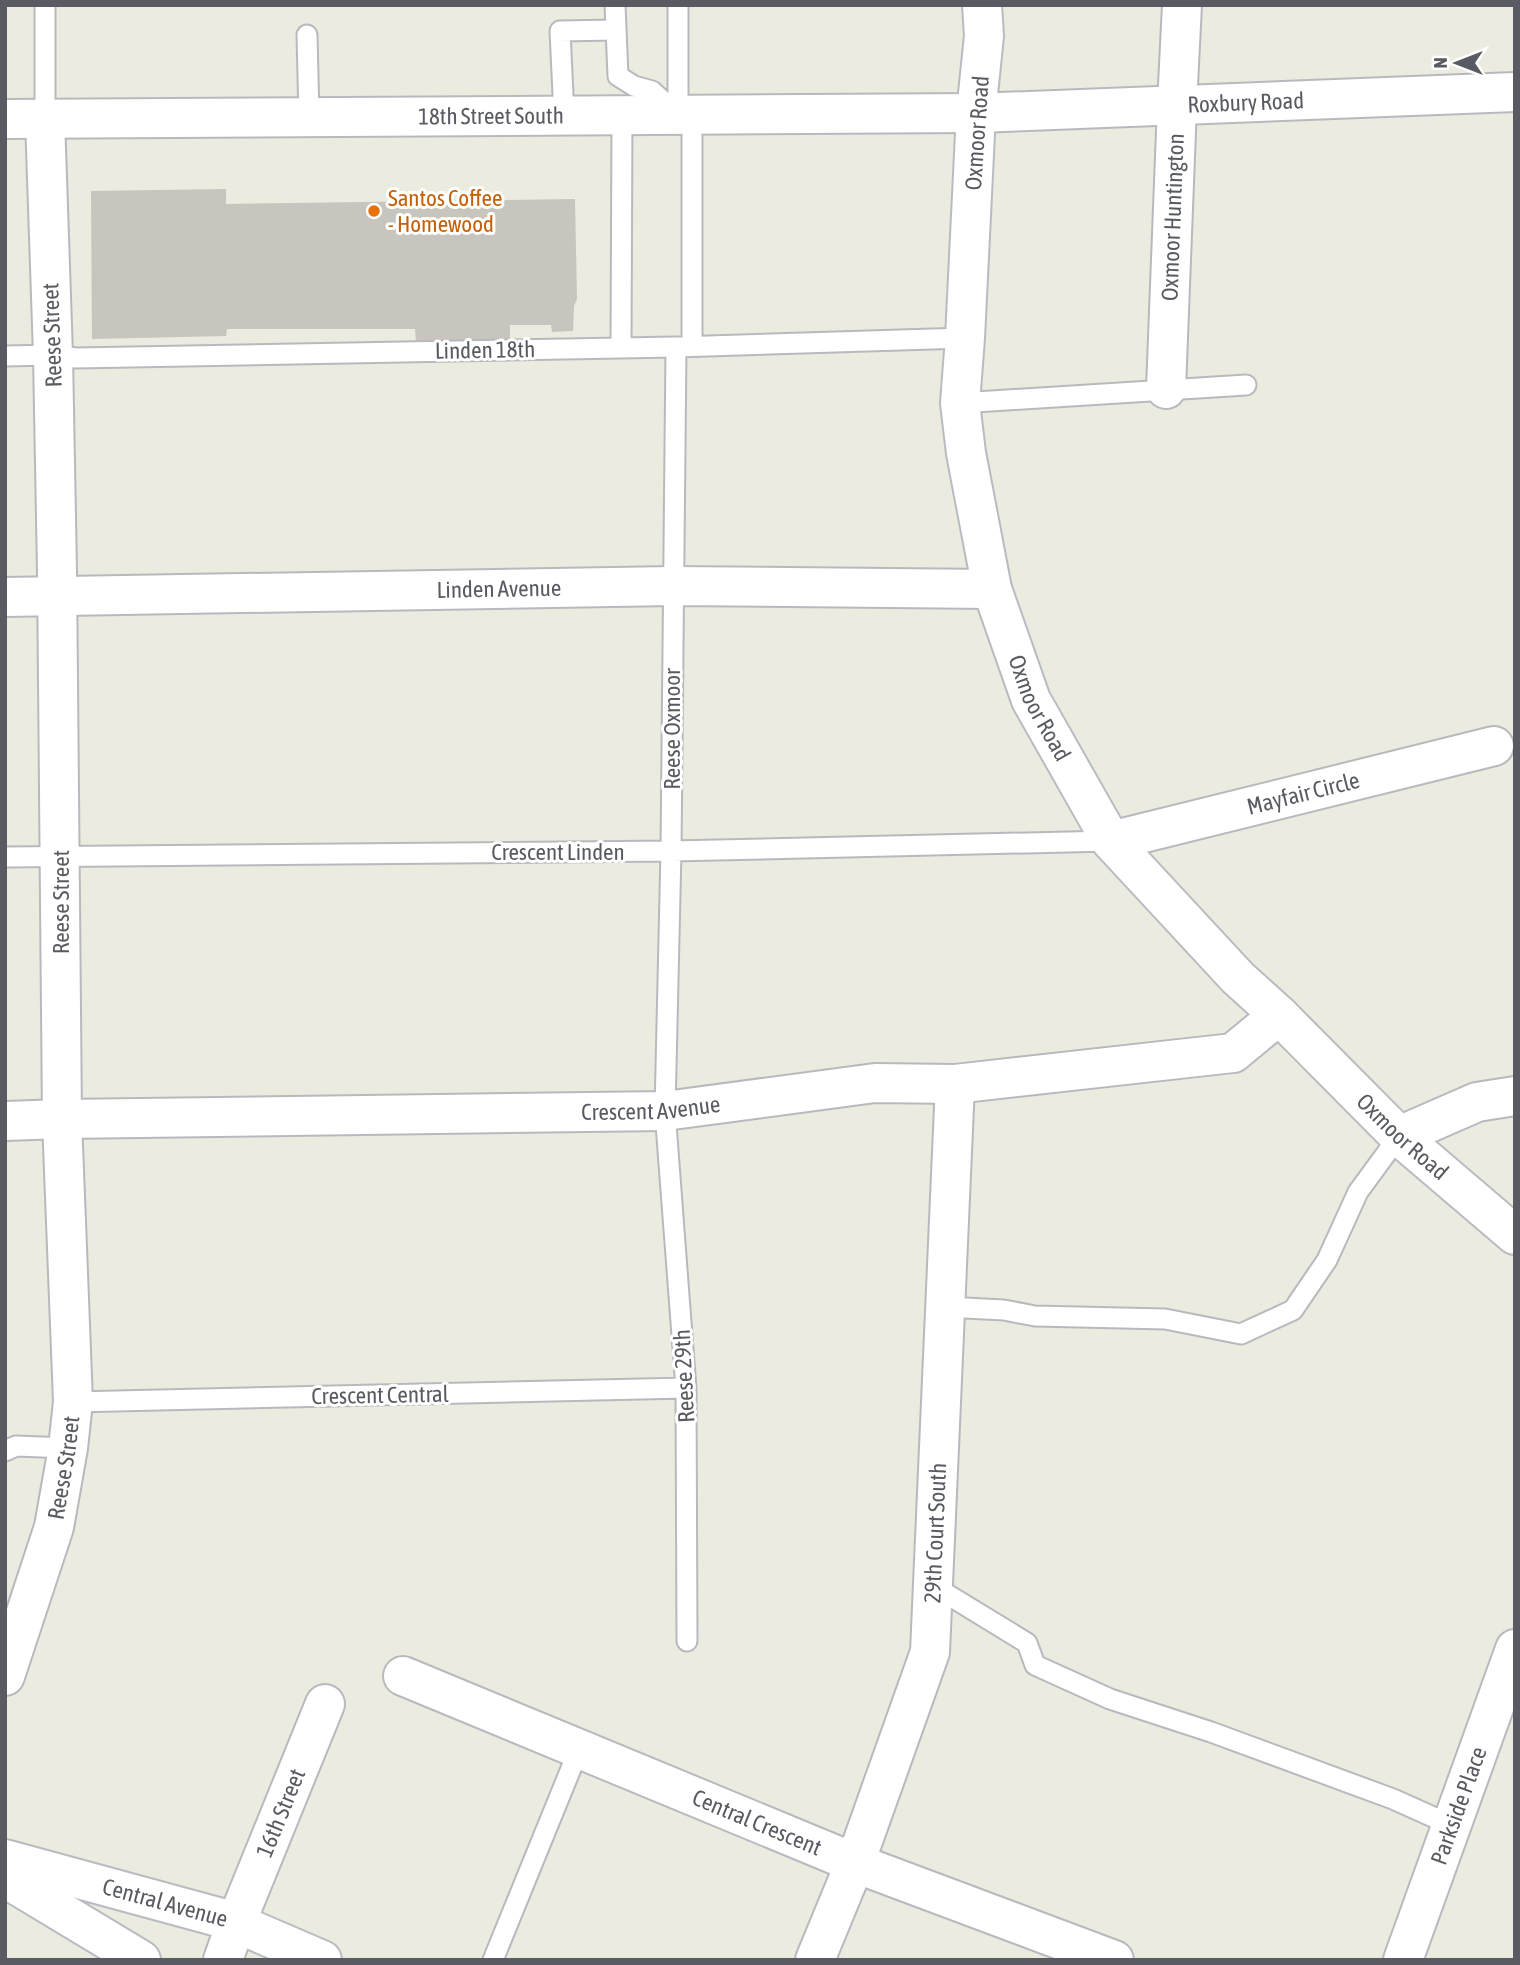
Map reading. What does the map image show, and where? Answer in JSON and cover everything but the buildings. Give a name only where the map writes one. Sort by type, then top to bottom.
[{"type":"street","name":"Oxmoor Road","points":[[982,5],[984,36],[976,113],[960,403],[966,453],[992,589],[1031,699],[1111,841],[1238,978],[1279,1015],[1399,1136],[1515,1235]]},
{"type":"street","name":"Oxmoor Huntington","points":[[1166,389],[1182,5]]},
{"type":"street","name":"Roxbury Road","points":[[976,113],[1515,92]]},
{"type":"street","name":"18th Street South","points":[[5,119],[976,113]]},
{"type":"street","name":"Reese Street","points":[[5,1676],[54,1527],[73,1402],[62,1119],[53,355],[45,119]]},
{"type":"street","name":"Linden Avenue","points":[[5,597],[673,586],[992,589]]},
{"type":"street","name":"Mayfair Circle","points":[[1111,841],[1494,746]]},
{"type":"street","name":"Crescent Avenue","points":[[5,1121],[665,1111],[875,1083],[955,1084],[1233,1053],[1279,1015]]},
{"type":"street","name":"29th Court South","points":[[815,1960],[855,1863],[930,1652],[955,1084]]},
{"type":"street","points":[[1399,1136],[1477,1102],[1515,1096]]},
{"type":"street","name":"Parkside Place","points":[[1409,1958],[1451,1825],[1515,1649]]},
{"type":"street","name":"Central Crescent","points":[[403,1676],[855,1863],[1114,1960]]},
{"type":"street","name":"16th Street","points":[[223,1960],[325,1704]]},
{"type":"street","name":"Central Avenue","points":[[5,1859],[236,1923],[322,1960]]},
{"type":"street","name":"Central Avenue","points":[[5,1878],[141,1960]]},
{"type":"lane","points":[[45,119],[46,5]]},
{"type":"lane","points":[[615,5],[618,76],[634,86],[652,91],[685,115]]},
{"type":"lane","name":"Reese Oxmoor","points":[[665,1111],[673,586],[684,346],[685,115],[678,5]]},
{"type":"lane","points":[[564,116],[560,31],[615,30]]},
{"type":"lane","points":[[307,35],[309,118]]},
{"type":"lane","points":[[621,348],[622,115]]},
{"type":"lane","name":"Linden 18th","points":[[5,356],[53,355],[76,358],[621,348],[965,338]]},
{"type":"lane","points":[[960,403],[1246,385]]},
{"type":"lane","name":"Crescent Linden","points":[[5,857],[671,851],[1111,841]]},
{"type":"lane","name":"Reese 29th","points":[[665,1111],[686,1388],[687,1641]]},
{"type":"lane","points":[[945,1307],[1004,1310],[1035,1316],[1165,1319],[1241,1334],[1293,1310],[1327,1260],[1358,1192],[1399,1136]]},
{"type":"lane","name":"Crescent Central","points":[[73,1402],[686,1388]]},
{"type":"lane","points":[[5,1451],[16,1446],[68,1448]]},
{"type":"lane","points":[[932,1586],[1027,1643],[1035,1665],[1110,1699],[1211,1732],[1393,1799],[1451,1825]]},
{"type":"lane","points":[[494,1960],[579,1749]]},
{"type":"place","name":"Santos Coffee - Homewood","points":[[374,211]]}]
